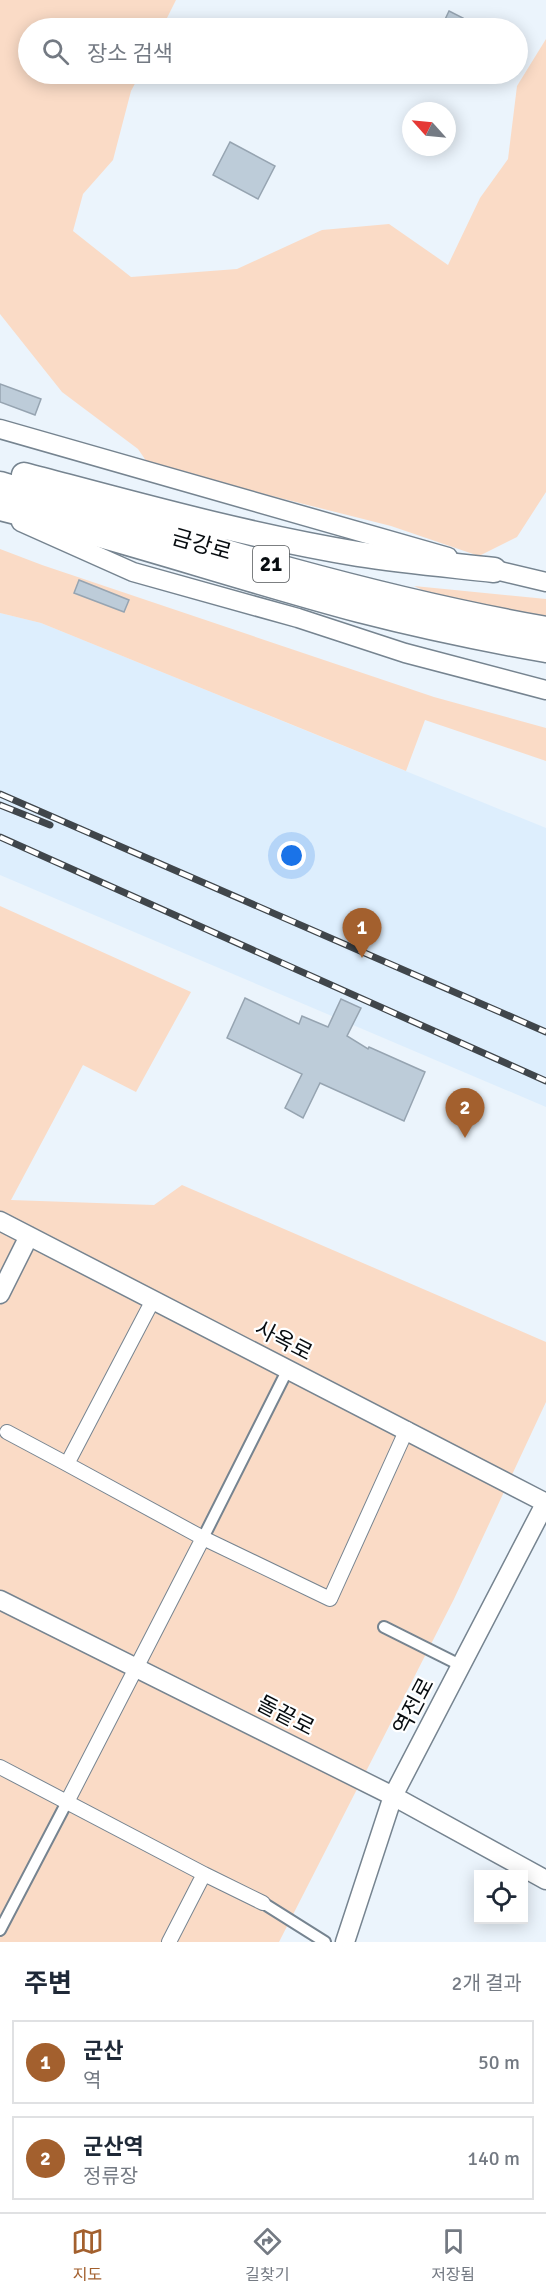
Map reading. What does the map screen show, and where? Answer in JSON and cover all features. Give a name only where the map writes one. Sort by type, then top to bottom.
[{"type":"highway","points":[[0,469],[188,519],[288,540],[359,554],[494,570]]},
{"type":"highway","name":"금강로","points":[[0,484],[372,593],[461,614],[546,629]]},
{"type":"highway","name":"금강로","points":[[0,508],[60,523],[362,610],[475,637],[546,650]]},
{"type":"street","points":[[0,429],[494,570],[546,582]]},
{"type":"street","points":[[0,513],[133,572],[298,618],[405,653],[546,690]]},
{"type":"street","name":"사옥로","points":[[0,1221],[546,1502]]},
{"type":"street","points":[[0,1294],[29,1236]]},
{"type":"street","points":[[67,1464],[153,1300]]},
{"type":"street","points":[[0,1930],[288,1369]]},
{"type":"street","points":[[4,1430],[203,1538],[330,1599],[407,1429]]},
{"type":"street","name":"역전로","points":[[345,1942],[393,1796],[546,1502]]},
{"type":"street","name":"돌끝로","points":[[0,1600],[393,1796],[546,1880]]},
{"type":"street","points":[[384,1627],[462,1666]]},
{"type":"street","points":[[0,1767],[263,1903],[325,1942]]},
{"type":"street","points":[[169,1942],[204,1874]]},
{"type":"shaded area","points":[[0,0],[176,0],[167,18],[18,18],[18,84],[135,84],[113,160],[83,194],[73,231],[131,277],[237,269],[322,230],[389,224],[448,265],[480,198],[508,159],[517,86],[528,84],[528,68],[546,39],[546,492],[517,537],[479,556],[391,526],[149,465],[138,449],[62,392],[0,314]]},
{"type":"shaded area","points":[[0,549],[434,697],[546,728],[546,761],[425,720],[406,771],[41,623],[0,613]]},
{"type":"shaded area","points":[[414,586],[546,599],[546,618],[446,601]]},
{"type":"shaded area","points":[[0,613],[41,623],[546,828],[546,1107],[0,875]]},
{"type":"shaded area","points":[[0,906],[191,992],[136,1092],[83,1065],[11,1200],[154,1205],[182,1185],[546,1342],[546,1402],[454,1599],[279,1942],[0,1942]]},
{"type":"building","points":[[449,11],[463,18],[446,18]]},
{"type":"building","points":[[230,142],[275,166],[258,199],[213,175]]},
{"type":"building","points":[[0,384],[41,399],[35,415],[0,402]]},
{"type":"building","points":[[79,580],[129,600],[124,612],[74,593]]},
{"type":"building","points":[[245,998],[299,1024],[302,1016],[328,1027],[341,999],[361,1008],[347,1036],[368,1049],[369,1047],[425,1072],[404,1121],[320,1083],[303,1118],[285,1108],[302,1074],[227,1038]]},
{"type":"railway","points":[[0,794],[546,1032]]},
{"type":"railway","points":[[0,805],[50,825]]},
{"type":"railway","points":[[0,837],[546,1081]]},
{"type":"place","name":"군산","points":[[362,958]]},
{"type":"place","name":"군산역","points":[[465,1138]]}]
